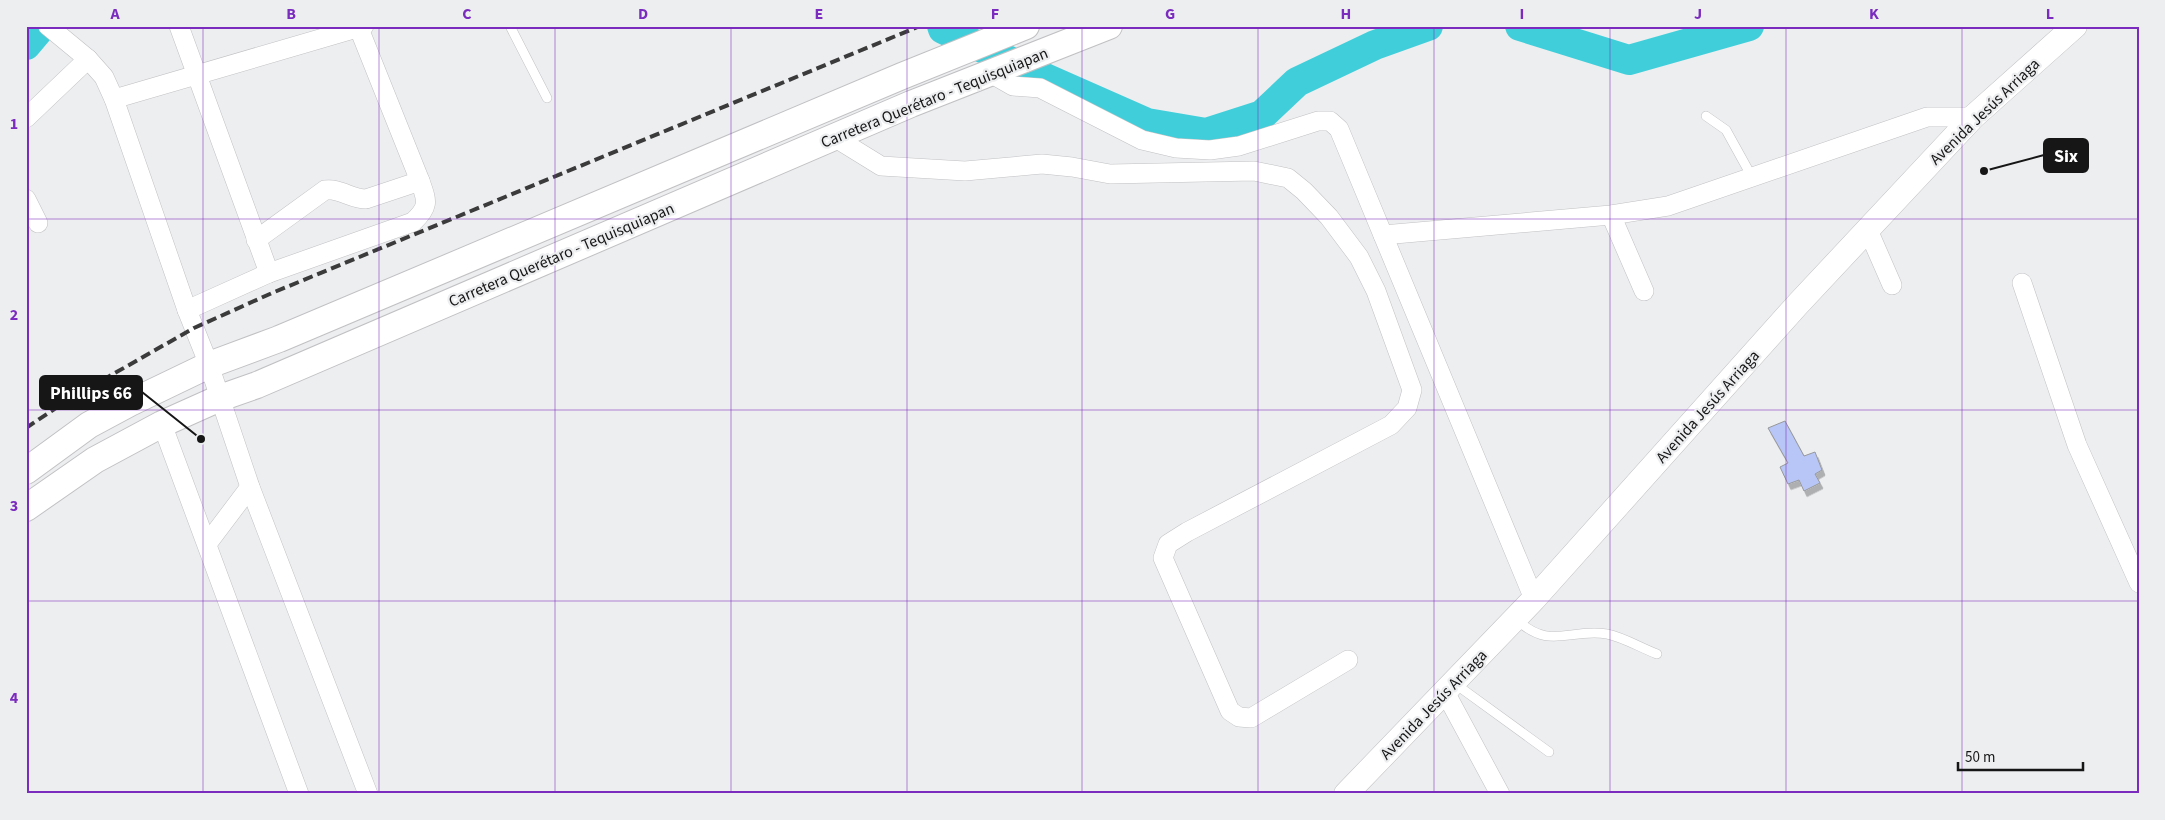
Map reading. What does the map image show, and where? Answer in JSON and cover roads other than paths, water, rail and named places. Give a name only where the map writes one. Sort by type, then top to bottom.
[{"type":"main road","name":"Carretera Querétaro - Tequisquiapan","points":[[26,471],[89,425],[209,365],[279,339],[1026,26]]},
{"type":"main road","name":"Carretera Querétaro - Tequisquiapan","points":[[26,508],[95,460],[162,424],[220,398],[257,385],[911,104],[1109,26]]},
{"type":"street","points":[[48,26],[85,55],[104,77],[114,99],[187,310],[209,365],[250,487],[368,794]]},
{"type":"street","points":[[179,26],[269,273]]},
{"type":"street","name":"Avenida Jesús Arriaga","points":[[1346,794],[1534,600],[1798,304],[1973,117],[2075,26]]},
{"type":"street","points":[[114,99],[360,27],[420,181],[426,200],[424,212],[414,222],[269,273],[187,310]]},
{"type":"street","points":[[26,118],[85,55]]},
{"type":"street","points":[[995,72],[1012,86],[1040,88],[1142,140],[1176,148],[1210,150],[1240,146],[1318,121],[1330,121],[1339,129],[1534,600]]},
{"type":"street","points":[[1383,235],[1611,215],[1668,206],[1927,118],[1973,117]]},
{"type":"street","points":[[834,137],[881,166],[964,171],[1042,164],[1110,174],[1254,170],[1288,178],[1304,191],[1329,218],[1360,257],[1376,291],[1412,390],[1406,408],[1391,425],[1187,532],[1168,544],[1163,558],[1230,710],[1239,718],[1251,718],[1348,660]]},
{"type":"street","points":[[256,240],[325,190],[335,189],[359,199],[366,199],[420,181]]},
{"type":"street","points":[[26,199],[38,223]]},
{"type":"street","points":[[1611,215],[1644,291]]},
{"type":"street","points":[[1868,230],[1892,285]]},
{"type":"street","points":[[2022,283],[2077,445],[2139,582]]},
{"type":"street","points":[[162,424],[299,794]]},
{"type":"street","points":[[207,544],[250,487]]},
{"type":"street","points":[[1450,687],[1500,794]]},
{"type":"lane","points":[[510,26],[547,98]]},
{"type":"lane","points":[[1706,116],[1726,130],[1752,177]]},
{"type":"lane","points":[[1516,618],[1523,626],[1543,637],[1561,638],[1591,632],[1609,635],[1657,654]]},
{"type":"lane","points":[[1450,687],[1549,752]]},
{"type":"waterway","points":[[26,45],[42,26]]},
{"type":"waterway","points":[[942,26],[943,29],[1045,78],[1147,123],[1206,133],[1262,115],[1297,82],[1375,45],[1428,26]]},
{"type":"waterway","points":[[1520,26],[1629,60],[1749,26]]},
{"type":"railway","points":[[26,428],[71,398],[194,328],[272,293],[920,26]]},
{"type":"place","name":"Six","points":[[1984,171]]},
{"type":"place","name":"Phillips 66","points":[[201,439]]}]
